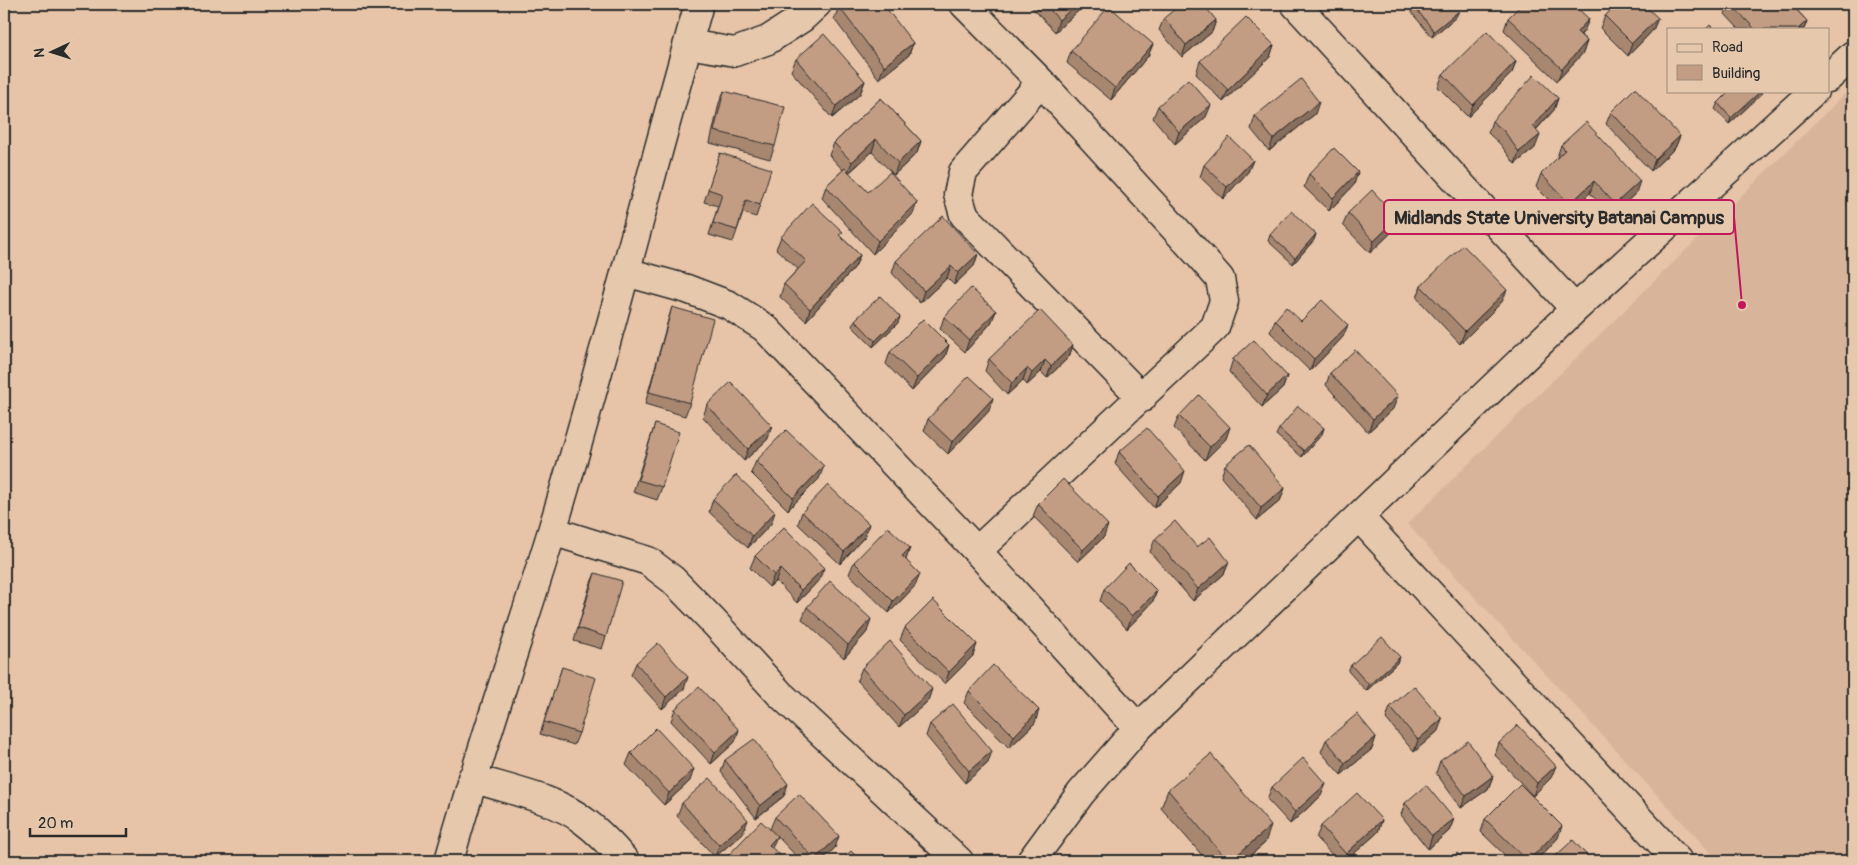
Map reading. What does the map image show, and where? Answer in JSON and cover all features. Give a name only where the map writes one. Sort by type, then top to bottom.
[{"type":"street","points":[[450,861],[472,778],[552,531],[700,4]]},
{"type":"street","points":[[688,44],[735,52],[768,40],[802,18],[817,4]]},
{"type":"street","points":[[964,4],[1041,82],[1220,280],[1224,300],[1215,327],[1142,398],[977,551]]},
{"type":"street","points":[[1295,4],[1576,309]]},
{"type":"street","points":[[1830,76],[1853,55]]},
{"type":"street","points":[[1041,82],[963,172],[958,194],[964,215],[1142,398]]},
{"type":"street","points":[[1031,861],[1081,793],[1138,728],[1576,309],[1813,92]]},
{"type":"street","points":[[626,272],[729,305],[766,328],[977,551],[1138,728]]},
{"type":"street","points":[[1359,517],[1678,861]]},
{"type":"street","points":[[552,531],[648,561],[673,580],[779,694],[958,861]]},
{"type":"street","points":[[472,778],[551,803],[583,820],[613,847],[625,861]]},
{"type":"shaded area","points":[[1853,86],[1853,861],[1718,861],[1407,524]]},
{"type":"building","points":[[843,4],[883,4],[913,43],[884,66],[839,7]]},
{"type":"building","points":[[1045,4],[1077,4],[1059,20]]},
{"type":"building","points":[[1181,4],[1203,4],[1216,20],[1186,45],[1164,18]]},
{"type":"building","points":[[1453,4],[1459,11],[1434,31],[1413,5]]},
{"type":"building","points":[[1522,4],[1548,4],[1554,10],[1560,4],[1573,4],[1589,19],[1577,32],[1587,41],[1562,69],[1508,18]]},
{"type":"building","points":[[1617,4],[1643,4],[1658,18],[1632,43],[1605,16]]},
{"type":"building","points":[[1731,4],[1791,4],[1807,21],[1799,28],[1754,28]]},
{"type":"building","points":[[1109,6],[1153,44],[1115,88],[1071,51]]},
{"type":"building","points":[[1246,17],[1274,45],[1228,90],[1200,61]]},
{"type":"building","points":[[1487,31],[1516,61],[1473,105],[1443,74]]},
{"type":"building","points":[[824,34],[865,81],[836,106],[796,59]]},
{"type":"building","points":[[1534,75],[1558,98],[1533,126],[1540,135],[1519,152],[1504,131],[1492,121]]},
{"type":"building","points":[[1188,79],[1211,105],[1179,132],[1158,106]]},
{"type":"building","points":[[1301,79],[1319,102],[1273,139],[1255,116]]},
{"type":"building","points":[[1635,88],[1680,136],[1655,159],[1611,112]]},
{"type":"building","points":[[724,91],[785,107],[775,146],[714,131]]},
{"type":"building","points":[[1729,92],[1760,92],[1731,118],[1718,103]]},
{"type":"building","points":[[881,98],[921,141],[898,163],[876,139],[852,162],[834,143]]},
{"type":"building","points":[[1586,122],[1640,181],[1615,204],[1594,181],[1570,204],[1541,174],[1565,150],[1561,145]]},
{"type":"building","points":[[1229,137],[1253,160],[1227,187],[1204,165]]},
{"type":"building","points":[[1334,148],[1358,172],[1333,198],[1309,174]]},
{"type":"building","points":[[720,153],[771,169],[760,205],[746,200],[737,230],[713,223],[722,194],[708,189]]},
{"type":"building","points":[[845,168],[868,192],[890,172],[917,202],[878,241],[826,186]]},
{"type":"building","points":[[1372,190],[1398,218],[1374,241],[1348,213]]},
{"type":"building","points":[[812,203],[843,232],[839,235],[860,255],[810,309],[784,284],[806,261],[781,237]]},
{"type":"building","points":[[1291,211],[1316,234],[1295,258],[1270,235]]},
{"type":"building","points":[[943,216],[978,254],[958,273],[951,266],[924,291],[896,261]]},
{"type":"building","points":[[1463,245],[1507,290],[1465,331],[1421,286]]},
{"type":"building","points":[[971,288],[996,311],[969,340],[944,317]]},
{"type":"building","points":[[880,296],[900,317],[875,341],[855,320]]},
{"type":"building","points":[[1322,300],[1348,325],[1314,359],[1275,320],[1286,307],[1301,321]]},
{"type":"building","points":[[672,307],[713,319],[690,403],[649,392]]},
{"type":"building","points":[[1040,310],[1073,345],[1051,366],[1045,360],[1032,373],[1027,368],[1012,383],[989,359]]},
{"type":"building","points":[[923,319],[949,345],[917,378],[890,352]]},
{"type":"building","points":[[1254,340],[1287,376],[1267,395],[1233,359]]},
{"type":"building","points":[[1355,350],[1398,396],[1373,419],[1330,373]]},
{"type":"building","points":[[969,376],[993,398],[952,442],[928,419]]},
{"type":"building","points":[[731,382],[772,426],[748,449],[707,405]]},
{"type":"building","points":[[1199,395],[1230,427],[1210,447],[1179,416]]},
{"type":"building","points":[[1298,406],[1324,428],[1304,451],[1279,429]]},
{"type":"building","points":[[655,424],[679,432],[662,487],[638,480]]},
{"type":"building","points":[[1147,428],[1185,471],[1158,496],[1119,452]]},
{"type":"building","points":[[786,430],[824,466],[793,498],[756,461]]},
{"type":"building","points":[[1249,445],[1285,488],[1261,508],[1225,465]]},
{"type":"building","points":[[736,475],[775,512],[752,536],[713,499]]},
{"type":"building","points":[[1063,479],[1108,525],[1083,550],[1038,504]]},
{"type":"building","points":[[828,485],[869,524],[844,552],[802,512]]},
{"type":"building","points":[[1175,521],[1197,547],[1210,537],[1229,562],[1198,589],[1155,539]]},
{"type":"building","points":[[784,527],[824,568],[801,590],[780,569],[774,575],[755,556]]},
{"type":"building","points":[[888,527],[910,548],[902,556],[920,574],[893,601],[854,562]]},
{"type":"building","points":[[1129,563],[1157,591],[1132,616],[1104,589]]},
{"type":"building","points":[[595,573],[622,581],[606,637],[578,628]]},
{"type":"building","points":[[830,581],[871,619],[848,645],[807,607]]},
{"type":"building","points":[[933,600],[977,644],[949,672],[905,628]]},
{"type":"building","points":[[1382,637],[1400,657],[1369,685],[1351,665]]},
{"type":"building","points":[[890,641],[932,689],[904,715],[862,668]]},
{"type":"building","points":[[658,643],[688,677],[666,697],[636,663]]},
{"type":"building","points":[[993,665],[1039,710],[1014,736],[969,691]]},
{"type":"building","points":[[562,667],[596,678],[579,733],[544,722]]},
{"type":"building","points":[[1414,686],[1442,719],[1418,740],[1390,707]]},
{"type":"building","points":[[699,687],[739,730],[715,752],[675,709]]},
{"type":"building","points":[[953,704],[992,751],[969,771],[930,724]]},
{"type":"building","points":[[1357,714],[1376,737],[1345,763],[1326,740]]},
{"type":"building","points":[[1518,725],[1556,766],[1537,783],[1499,743]]},
{"type":"building","points":[[656,728],[694,769],[669,793],[631,753]]},
{"type":"building","points":[[754,739],[788,784],[760,806],[725,760]]},
{"type":"building","points":[[1468,741],[1493,776],[1466,796],[1440,761]]},
{"type":"building","points":[[1211,754],[1271,826],[1230,861],[1228,861],[1168,790]]},
{"type":"building","points":[[1303,758],[1326,784],[1295,812],[1272,787]]},
{"type":"building","points":[[710,778],[748,820],[719,845],[682,803]]},
{"type":"building","points":[[1520,784],[1562,826],[1528,861],[1485,819]]},
{"type":"building","points":[[1426,785],[1454,819],[1432,836],[1405,803]]},
{"type":"building","points":[[1357,793],[1382,820],[1346,854],[1321,826]]},
{"type":"building","points":[[799,794],[839,836],[815,859],[775,817]]},
{"type":"building","points":[[761,821],[777,836],[769,845],[786,861],[723,861]]},
{"type":"building","points":[[1573,840],[1592,861],[1550,861]]},
{"type":"building","points":[[851,851],[861,861],[840,861]]},
{"type":"building","points":[[1457,853],[1465,861],[1449,861]]},
{"type":"place","name":"Midlands State University Batanai Campus","points":[[1742,305]]}]
